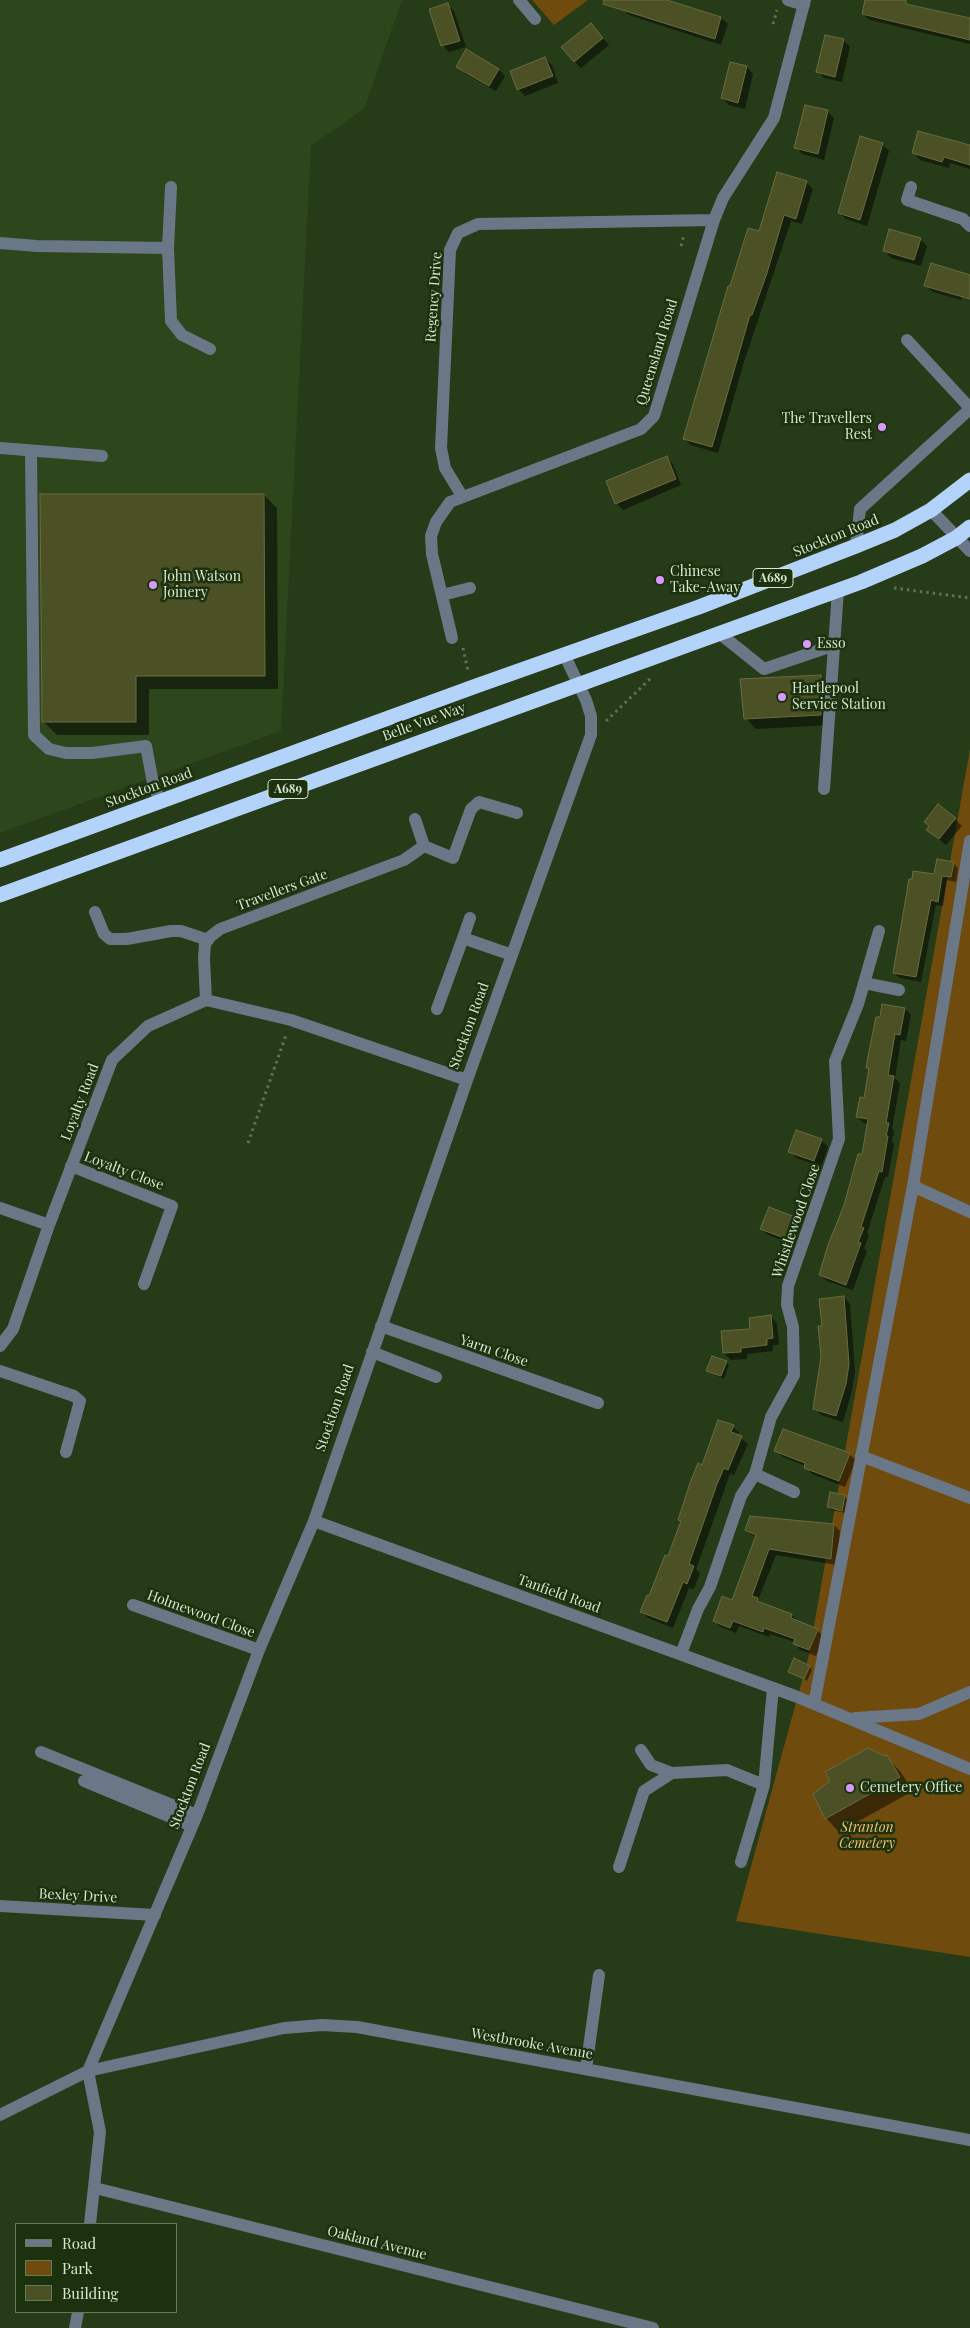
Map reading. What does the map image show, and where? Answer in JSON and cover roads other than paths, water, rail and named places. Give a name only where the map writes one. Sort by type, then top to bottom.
[{"type":"highway","name":"Stockton Road","points":[[2,858],[564,654],[699,607],[856,546],[895,530],[931,510],[970,480]]},
{"type":"highway","name":"A689","points":[[956,538],[970,527]]},
{"type":"highway","name":"Belle Vue Way","points":[[0,895],[861,582],[922,556],[956,538]]},
{"type":"street","points":[[788,0],[804,2]]},
{"type":"street","points":[[522,1],[535,20]]},
{"type":"street","name":"Queensland Road","points":[[457,639],[442,595],[432,554],[431,536],[436,522],[450,502],[462,496],[641,429],[654,416],[714,220],[723,198],[774,118],[804,2]]},
{"type":"street","points":[[171,187],[168,248],[171,321],[182,335],[210,349]]},
{"type":"street","points":[[911,187],[907,200],[963,219],[970,226]]},
{"type":"street","name":"Regency Drive","points":[[462,496],[446,468],[441,448],[450,250],[458,233],[478,224],[714,220]]},
{"type":"street","points":[[0,243],[37,246],[168,248]]},
{"type":"street","points":[[856,546],[860,509],[970,408],[908,340]]},
{"type":"street","points":[[0,448],[102,456]]},
{"type":"street","points":[[31,451],[34,735],[49,749],[66,753],[92,753],[146,746],[153,783],[160,802]]},
{"type":"street","points":[[931,510],[970,551]]},
{"type":"street","points":[[442,595],[470,588]]},
{"type":"street","points":[[824,789],[838,590]]},
{"type":"street","points":[[719,633],[764,669],[835,645]]},
{"type":"street","name":"Stockton Road","points":[[88,2071],[195,1821],[259,1650],[314,1521],[467,1080],[591,735],[591,716],[564,654]]},
{"type":"street","points":[[415,819],[424,846],[453,858],[471,809],[478,802],[517,813]]},
{"type":"street","points":[[814,1704],[966,898],[970,841]]},
{"type":"street","name":"Travellers Gate","points":[[208,940],[220,929],[404,860],[424,846]]},
{"type":"street","points":[[95,912],[104,934],[110,939],[127,940],[171,931],[181,931],[208,940],[204,958],[206,1000],[292,1020],[467,1080]]},
{"type":"street","points":[[436,1009],[470,918]]},
{"type":"street","name":"Whistlewood Close","points":[[681,1654],[698,1609],[710,1587],[741,1496],[755,1474],[771,1417],[794,1375],[793,1327],[787,1305],[788,1286],[840,1139],[835,1061],[864,983],[879,931]]},
{"type":"street","points":[[463,938],[512,955]]},
{"type":"street","points":[[864,983],[899,990]]},
{"type":"street","name":"Loyalty Road","points":[[0,1346],[13,1329],[49,1225],[112,1060],[148,1026],[206,1000]]},
{"type":"street","name":"Loyalty Close","points":[[72,1166],[172,1206],[144,1284]]},
{"type":"street","points":[[913,1186],[970,1212]]},
{"type":"street","points":[[0,1208],[49,1225]]},
{"type":"street","name":"Yarm Close","points":[[381,1326],[598,1403]]},
{"type":"street","points":[[372,1352],[436,1377]]},
{"type":"street","points":[[0,1371],[74,1396],[80,1401],[66,1452]]},
{"type":"street","points":[[861,1456],[970,1498]]},
{"type":"street","points":[[755,1474],[794,1492]]},
{"type":"street","name":"Tanfield Road","points":[[314,1521],[795,1696],[970,1768]]},
{"type":"street","name":"Holmewood Close","points":[[133,1605],[259,1650]]},
{"type":"street","points":[[741,1862],[764,1785],[773,1688]]},
{"type":"street","points":[[851,1718],[919,1714],[970,1692]]},
{"type":"street","points":[[641,1750],[652,1765],[672,1774]]},
{"type":"street","points":[[41,1752],[195,1821]]},
{"type":"street","points":[[619,1866],[644,1791],[672,1774],[727,1770],[764,1785]]},
{"type":"street","points":[[84,1781],[195,1821]]},
{"type":"street","name":"Bexley Drive","points":[[0,1906],[155,1915]]},
{"type":"street","points":[[586,2069],[599,1975]]},
{"type":"street","name":"Westbrooke Avenue","points":[[88,2071],[284,2028],[322,2025],[357,2027],[970,2140]]},
{"type":"street","points":[[0,2115],[88,2071],[100,2132],[90,2223]]},
{"type":"street","name":"Oakland Avenue","points":[[95,2188],[653,2328]]},
{"type":"street","points":[[76,2328],[78,2313]]},
{"type":"place","name":"The Travellers Rest","points":[[882,427]]},
{"type":"place","name":"Chinese Take-Away","points":[[660,580]]},
{"type":"place","name":"John Watson Joinery","points":[[153,585]]},
{"type":"place","name":"Esso","points":[[807,644]]},
{"type":"place","name":"Hartlepool Service Station","points":[[782,697]]},
{"type":"place","name":"Cemetery Office","points":[[850,1788]]},
{"type":"park label","name":"Stranton Cemetery","points":[[867,1836]]}]
